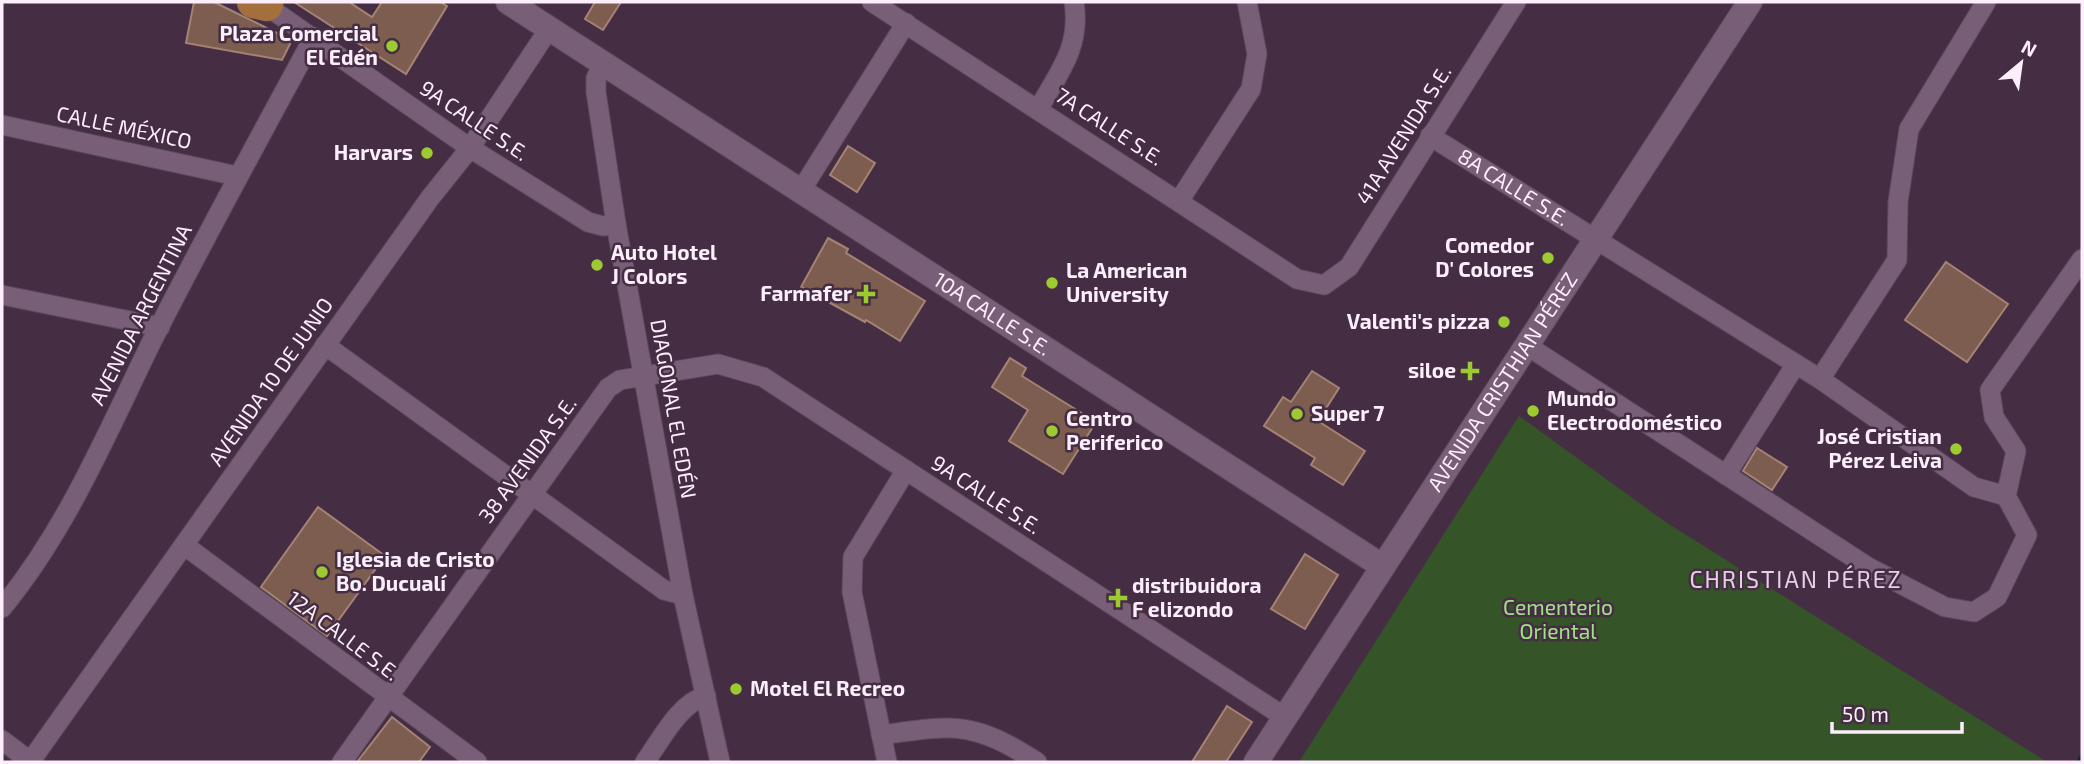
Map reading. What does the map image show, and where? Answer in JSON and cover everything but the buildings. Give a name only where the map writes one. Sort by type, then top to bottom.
[{"type":"street","points":[[508,2],[603,64]]},
{"type":"street","name":"7A CALLE S.E.","points":[[872,2],[1039,108],[1297,279],[1324,285]]},
{"type":"street","points":[[1039,108],[1072,50],[1078,23],[1074,2]]},
{"type":"street","points":[[1179,201],[1251,89],[1258,54],[1247,2]]},
{"type":"street","name":"41A AVENIDA S.E.","points":[[1324,285],[1349,267],[1516,2]]},
{"type":"street","name":"AVENIDA CRISTHIAN PÉREZ","points":[[1256,762],[1750,2]]},
{"type":"street","points":[[1819,379],[1897,260],[1898,202],[1909,129],[1986,2]]},
{"type":"street","name":"9A CALLE S.E.","points":[[260,3],[314,37],[470,148],[588,222],[603,226],[616,224]]},
{"type":"street","points":[[800,192],[906,23]]},
{"type":"street","name":"AVENIDA 10 DE JUNIO","points":[[31,762],[325,345],[470,148],[549,29]]},
{"type":"street","name":"AVENIDA ARGENTINA","points":[[2,608],[28,576],[65,517],[237,176],[314,37]]},
{"type":"street","name":"10A CALLE S.E.","points":[[603,64],[1382,566]]},
{"type":"street","name":"DIAGONAL EL EDÉN","points":[[603,64],[596,78],[596,92],[616,224],[683,596],[720,762]]},
{"type":"street","name":"CALLE MÉXICO","points":[[2,125],[237,176]]},
{"type":"street","name":"8A CALLE S.E.","points":[[1430,136],[1796,364],[1974,487],[2006,496]]},
{"type":"street","points":[[1526,345],[1868,567],[1945,607],[1974,612],[1997,597],[2027,535],[2006,496],[2016,451],[1994,417],[1990,390],[2082,259]]},
{"type":"street","points":[[2,295],[160,327]]},
{"type":"street","points":[[325,345],[664,590],[683,596]]},
{"type":"street","points":[[1726,475],[1796,364]]},
{"type":"street","name":"9A CALLE S.E.","points":[[644,376],[718,365],[763,377],[1286,718]]},
{"type":"street","name":"38 AVENIDA S.E.","points":[[341,762],[608,388],[620,380],[644,376]]},
{"type":"street","points":[[887,762],[852,592],[853,558],[906,470]]},
{"type":"street","name":"12A CALLE S.E.","points":[[184,545],[477,762]]},
{"type":"street","points":[[645,762],[686,707],[696,699],[706,696]]},
{"type":"street","points":[[881,734],[944,727],[967,728],[993,735],[1037,762]]},
{"type":"street","points":[[2,740],[31,762]]},
{"type":"green space","name":"Cementerio Oriental","points":[[1519,416],[1664,521],[2047,762],[1299,762]]},
{"type":"waterway","points":[[2079,762],[2082,756]]},
{"type":"place","name":"Plaza Comercial El Edén","points":[[392,46]]},
{"type":"place","name":"Harvars","points":[[427,153]]},
{"type":"place","name":"Comedor D' Colores","points":[[1548,258]]},
{"type":"place","name":"Auto Hotel J Colors","points":[[597,265]]},
{"type":"place","name":"La American University","points":[[1052,283]]},
{"type":"place","name":"Farmafer","points":[[866,294]]},
{"type":"place","name":"Valenti's pizza","points":[[1504,322]]},
{"type":"place","name":"siloe","points":[[1470,371]]},
{"type":"place","name":"Mundo Electrodoméstico","points":[[1533,411]]},
{"type":"place","name":"Super 7","points":[[1297,414]]},
{"type":"place","name":"Centro Periferico","points":[[1052,431]]},
{"type":"place","name":"José Cristian Pérez Leiva","points":[[1956,449]]},
{"type":"place","name":"Iglesia de Cristo Bo. Ducualí","points":[[322,572]]},
{"type":"place","name":"distribuidora F elizondo","points":[[1118,598]]},
{"type":"place","name":"Motel El Recreo","points":[[736,689]]},
{"type":"district","name":"CHRISTIAN PÉREZ","points":[[1796,580]]}]
